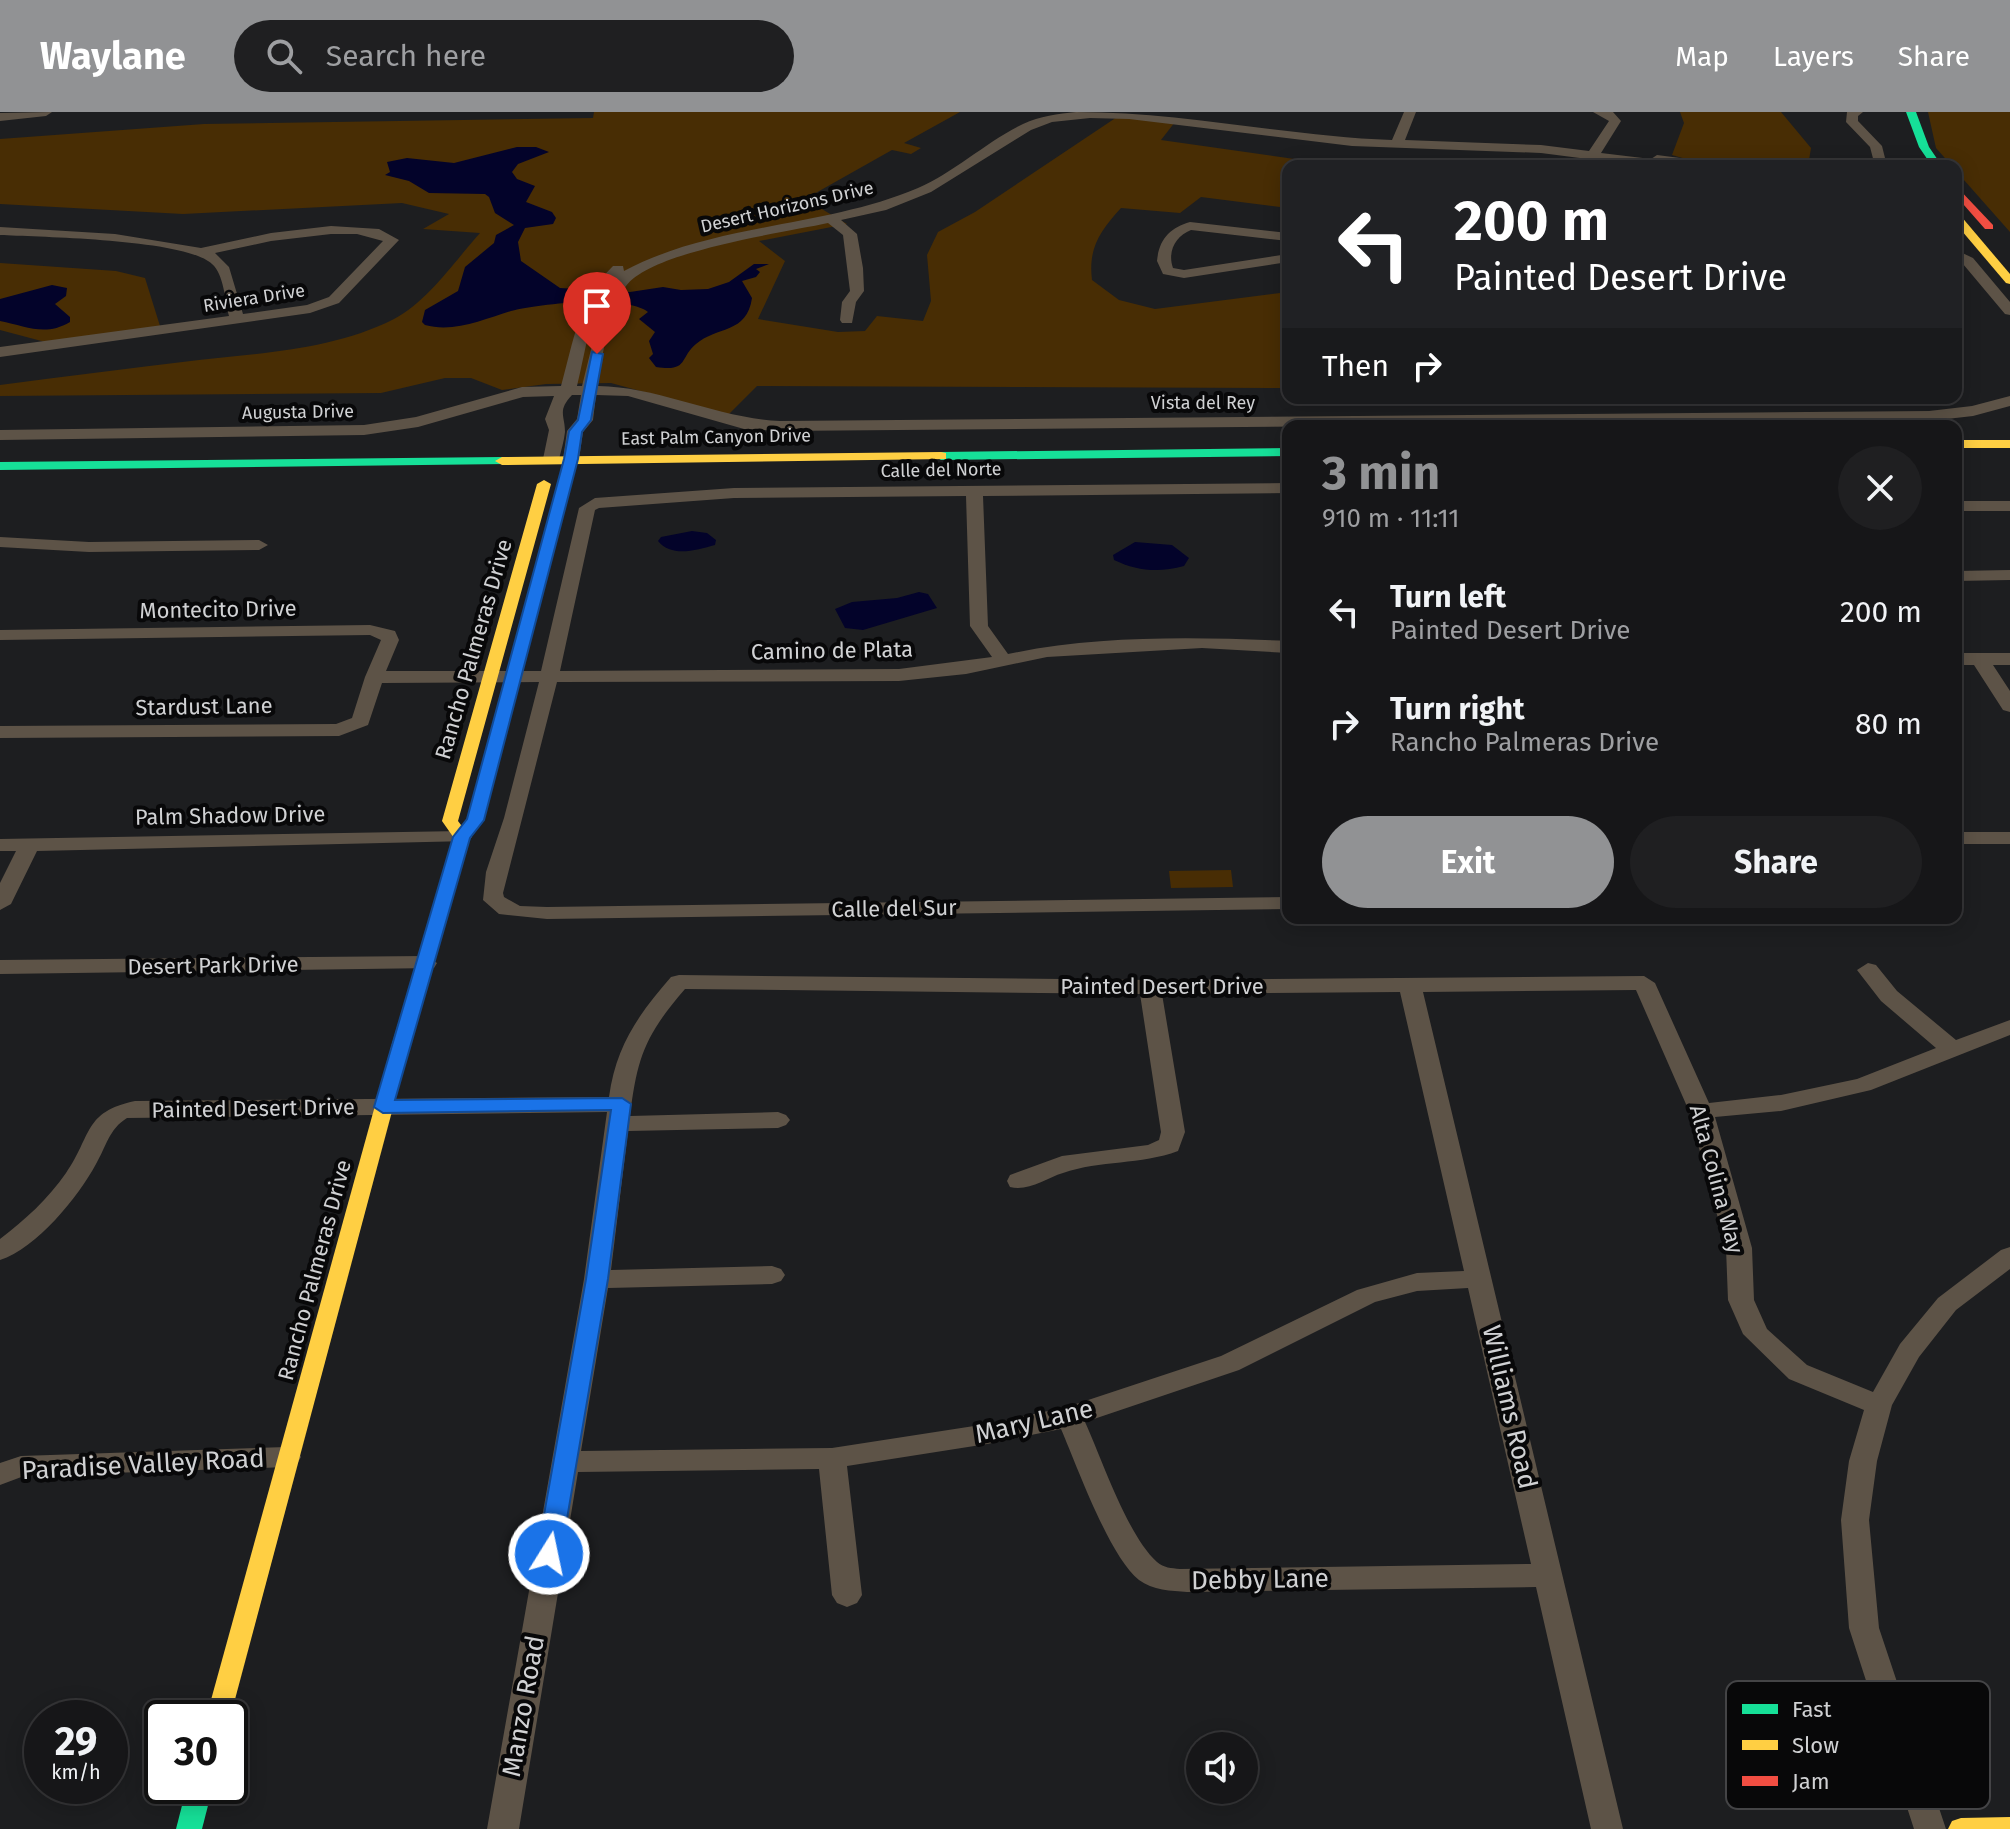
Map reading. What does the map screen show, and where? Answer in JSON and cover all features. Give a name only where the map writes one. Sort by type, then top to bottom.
[{"type":"main road","points":[[1903,112],[1901,131],[1913,160]]},
{"type":"main road","points":[[1911,112],[1924,147],[1933,160]]},
{"type":"main road","points":[[1962,199],[2010,252]]},
{"type":"main road","points":[[1962,224],[2010,281]]},
{"type":"main road","points":[[1962,444],[2010,444]]},
{"type":"main road","name":"East Palm Canyon Drive","points":[[0,476],[1282,452]]},
{"type":"main road","points":[[1962,455],[2010,455]]},
{"type":"main road","name":"East Palm Canyon Drive","points":[[570,464],[1282,462]]},
{"type":"main road","points":[[1201,463],[1282,472]]},
{"type":"main road","name":"Rancho Palmeras Drive","points":[[223,1700],[383,1107],[462,837],[476,820],[570,464]]},
{"type":"main road","name":"East Palm Canyon Drive","points":[[0,466],[549,465]]},
{"type":"main road","name":"Rancho Palmeras Drive","points":[[462,837],[450,821],[549,465]]},
{"type":"main road","points":[[189,1829],[195,1804]]},
{"type":"main road","points":[[1961,1829],[2010,1828]]},
{"type":"street","points":[[0,117],[46,112]]},
{"type":"street","name":"Desert Horizons Drive","points":[[549,465],[557,430],[553,419],[557,401],[568,390],[591,305],[600,287],[618,269],[660,250],[849,210],[897,194],[1018,123],[1059,112]]},
{"type":"street","name":"Desert Horizons Drive","points":[[1148,112],[1398,142],[1541,149],[1657,160]]},
{"type":"street","points":[[1398,142],[1410,112]]},
{"type":"street","points":[[1595,153],[1615,121],[1614,117],[1599,112]]},
{"type":"street","points":[[1857,112],[1852,114],[1852,122],[1877,146],[1882,160]]},
{"type":"street","points":[[1864,112],[1872,123],[1865,133]]},
{"type":"street","name":"Desert Horizons Drive","points":[[570,464],[575,431],[585,420],[609,305],[616,288],[627,275],[669,255],[833,220],[905,198],[948,176],[1027,127],[1075,113],[1223,119]]},
{"type":"street","name":"Desert Horizons Drive","points":[[1595,153],[1636,160]]},
{"type":"street","points":[[833,220],[850,234],[856,268],[857,291],[849,302],[847,320]]},
{"type":"street","points":[[1282,236],[1190,226],[1175,232],[1163,263],[1168,271],[1184,274],[1282,259]]},
{"type":"street","points":[[0,231],[172,245],[204,252],[218,261],[238,320]]},
{"type":"street","name":"Riviera Drive","points":[[0,352],[310,309],[334,300],[392,240],[386,234],[370,232],[308,233],[245,241],[204,252]]},
{"type":"street","points":[[1962,258],[2010,311]]},
{"type":"street","name":"Augusta Drive","points":[[0,435],[364,430],[418,422],[522,392],[591,390]]},
{"type":"street","name":"Vista del Rey","points":[[591,390],[629,391],[744,424],[780,426],[1282,422]]},
{"type":"street","name":"Vista del Rey","points":[[1538,420],[1929,416],[1973,411],[2010,401]]},
{"type":"street","name":"Calle del Norte","points":[[551,677],[587,508],[595,503],[734,493],[1282,488]]},
{"type":"street","points":[[974,490],[979,626],[1003,660]]},
{"type":"street","points":[[1962,506],[2010,506]]},
{"type":"street","points":[[0,542],[89,547],[259,545]]},
{"type":"street","points":[[1962,576],[2010,575]]},
{"type":"street","name":"Montecito Drive","points":[[0,635],[370,630],[389,635],[390,640],[374,677]]},
{"type":"street","name":"Camino de Plata","points":[[374,677],[899,675],[1047,651],[1202,643],[1282,647]]},
{"type":"street","points":[[1962,659],[2010,659]]},
{"type":"street","points":[[1980,659],[2010,706]]},
{"type":"street","name":"Stardust Lane","points":[[0,732],[339,730],[361,721],[374,677]]},
{"type":"street","name":"Calle del Sur","points":[[551,677],[507,848],[492,888],[494,900],[500,906],[520,912],[547,913],[1282,903]]},
{"type":"street","name":"Palm Shadow Drive","points":[[0,845],[462,837]]},
{"type":"street","points":[[1962,838],[2010,838]]},
{"type":"street","points":[[0,904],[30,844]]},
{"type":"street","name":"Desert Park Drive","points":[[0,967],[426,963]]},
{"type":"street","points":[[1868,970],[1889,996],[1953,1050]]},
{"type":"street","name":"Painted Desert Drive","points":[[679,982],[1150,987],[1644,983]]},
{"type":"street","name":"Manzo Road","points":[[503,1829],[597,1279],[624,1069],[647,1019],[679,982]]},
{"type":"street","name":"Alta Colina Way","points":[[1644,983],[1701,1111],[1739,1248],[1741,1300],[1756,1334],[1798,1372],[1879,1405]]},
{"type":"street","name":"Williams Road","points":[[1410,985],[1607,1829]]},
{"type":"street","points":[[1019,1181],[1062,1164],[1152,1152],[1170,1145],[1173,1132],[1150,987]]},
{"type":"street","points":[[1701,1111],[1781,1103],[1863,1085],[2010,1027]]},
{"type":"street","name":"Painted Desert Drive","points":[[0,1251],[27,1232],[60,1197],[83,1166],[101,1127],[115,1113],[135,1109],[383,1107],[778,1120]]},
{"type":"street","points":[[1881,1681],[1864,1628],[1856,1571],[1855,1520],[1863,1461],[1879,1405],[1909,1351],[1947,1304],[2010,1256]]},
{"type":"street","points":[[597,1279],[772,1275]]},
{"type":"street","name":"Mary Lane","points":[[564,1462],[832,1458],[987,1434],[1069,1417],[1230,1363],[1366,1296],[1417,1282],[1480,1279]]},
{"type":"street","name":"Debby Lane","points":[[1069,1417],[1125,1538],[1144,1568],[1156,1576],[1172,1580],[1201,1580],[1549,1575]]},
{"type":"street","name":"Paradise Valley Road","points":[[0,1475],[21,1466],[287,1457]]},
{"type":"street","points":[[832,1458],[847,1595]]},
{"type":"street","points":[[1923,1809],[1930,1829]]},
{"type":"shaded area","points":[[594,112],[960,112],[904,143],[921,148],[911,154],[892,150],[805,199],[847,224],[759,241],[785,261],[758,319],[838,332],[865,331],[877,316],[923,321],[931,301],[927,255],[938,232],[975,212],[1120,115],[1175,122],[1161,140],[1301,160],[1282,160],[1282,207],[1201,197],[1180,213],[1121,208],[1097,241],[1091,269],[1092,280],[1119,300],[1155,309],[1282,293],[1282,388],[757,386],[728,415],[611,383],[546,384],[502,390],[471,378],[445,378],[381,393],[0,396],[0,385],[274,352],[348,337],[394,319],[418,302],[480,233],[423,229],[449,214],[402,203],[183,214],[0,204],[0,139],[204,124],[593,118]]},
{"type":"shaded area","points":[[1680,112],[1781,112],[1811,148],[1809,160],[1689,160],[1672,155],[1684,123]]},
{"type":"shaded area","points":[[1928,112],[2010,112],[2010,232],[1962,178],[1962,160],[1947,160],[1936,148]]},
{"type":"shaded area","points":[[0,263],[116,271],[145,278],[160,326],[49,343],[0,330]]},
{"type":"shaded area","points":[[1231,870],[1233,887],[1171,888],[1169,871]]},
{"type":"water","points":[[517,147],[536,147],[549,152],[518,164],[512,172],[517,179],[535,186],[526,202],[552,212],[556,218],[553,224],[525,228],[518,242],[521,261],[560,288],[630,292],[663,287],[708,289],[729,282],[754,264],[769,264],[756,269],[760,272],[756,277],[742,281],[752,298],[744,318],[730,328],[704,338],[679,366],[666,368],[656,367],[649,358],[653,354],[649,341],[655,332],[639,319],[648,312],[621,303],[561,303],[511,311],[458,326],[425,325],[422,322],[425,310],[458,291],[465,267],[494,243],[496,235],[514,225],[495,213],[485,194],[429,193],[409,181],[385,175],[390,172],[387,162],[407,158],[454,163]]},
{"type":"water","points":[[52,285],[67,288],[66,296],[55,304],[70,317],[70,322],[44,330],[0,321],[0,299]]},
{"type":"water","points":[[692,531],[707,533],[716,540],[715,545],[677,551],[658,541],[661,537]]},
{"type":"water","points":[[1135,542],[1172,545],[1189,558],[1184,566],[1166,570],[1140,569],[1114,560],[1113,555]]},
{"type":"water","points":[[919,592],[928,594],[937,608],[863,630],[845,628],[835,609],[852,602],[897,598]]},
{"type":"traffic: fast","points":[[1911,112],[1924,147],[1933,160]]},
{"type":"traffic: fast","points":[[941,456],[1282,452]]},
{"type":"traffic: fast","points":[[401,1044],[462,837],[476,820],[571,459]]},
{"type":"traffic: fast","points":[[0,466],[502,461]]},
{"type":"traffic: fast","points":[[189,1829],[195,1804]]},
{"type":"traffic: slow","points":[[1962,224],[2010,281]]},
{"type":"traffic: slow","points":[[1962,444],[2010,444]]},
{"type":"traffic: slow","points":[[502,461],[941,456]]},
{"type":"traffic: slow","points":[[462,837],[450,821],[544,484]]},
{"type":"traffic: slow","points":[[223,1700],[401,1044]]},
{"type":"traffic: slow","points":[[1961,1829],[2010,1828]]},
{"type":"traffic: jam","points":[[1962,196],[1989,227]]},
{"type":"route","points":[[549,1554],[597,1279],[622,1104],[383,1107],[462,837],[476,820],[571,459],[575,431],[585,420],[597,354]]}]
